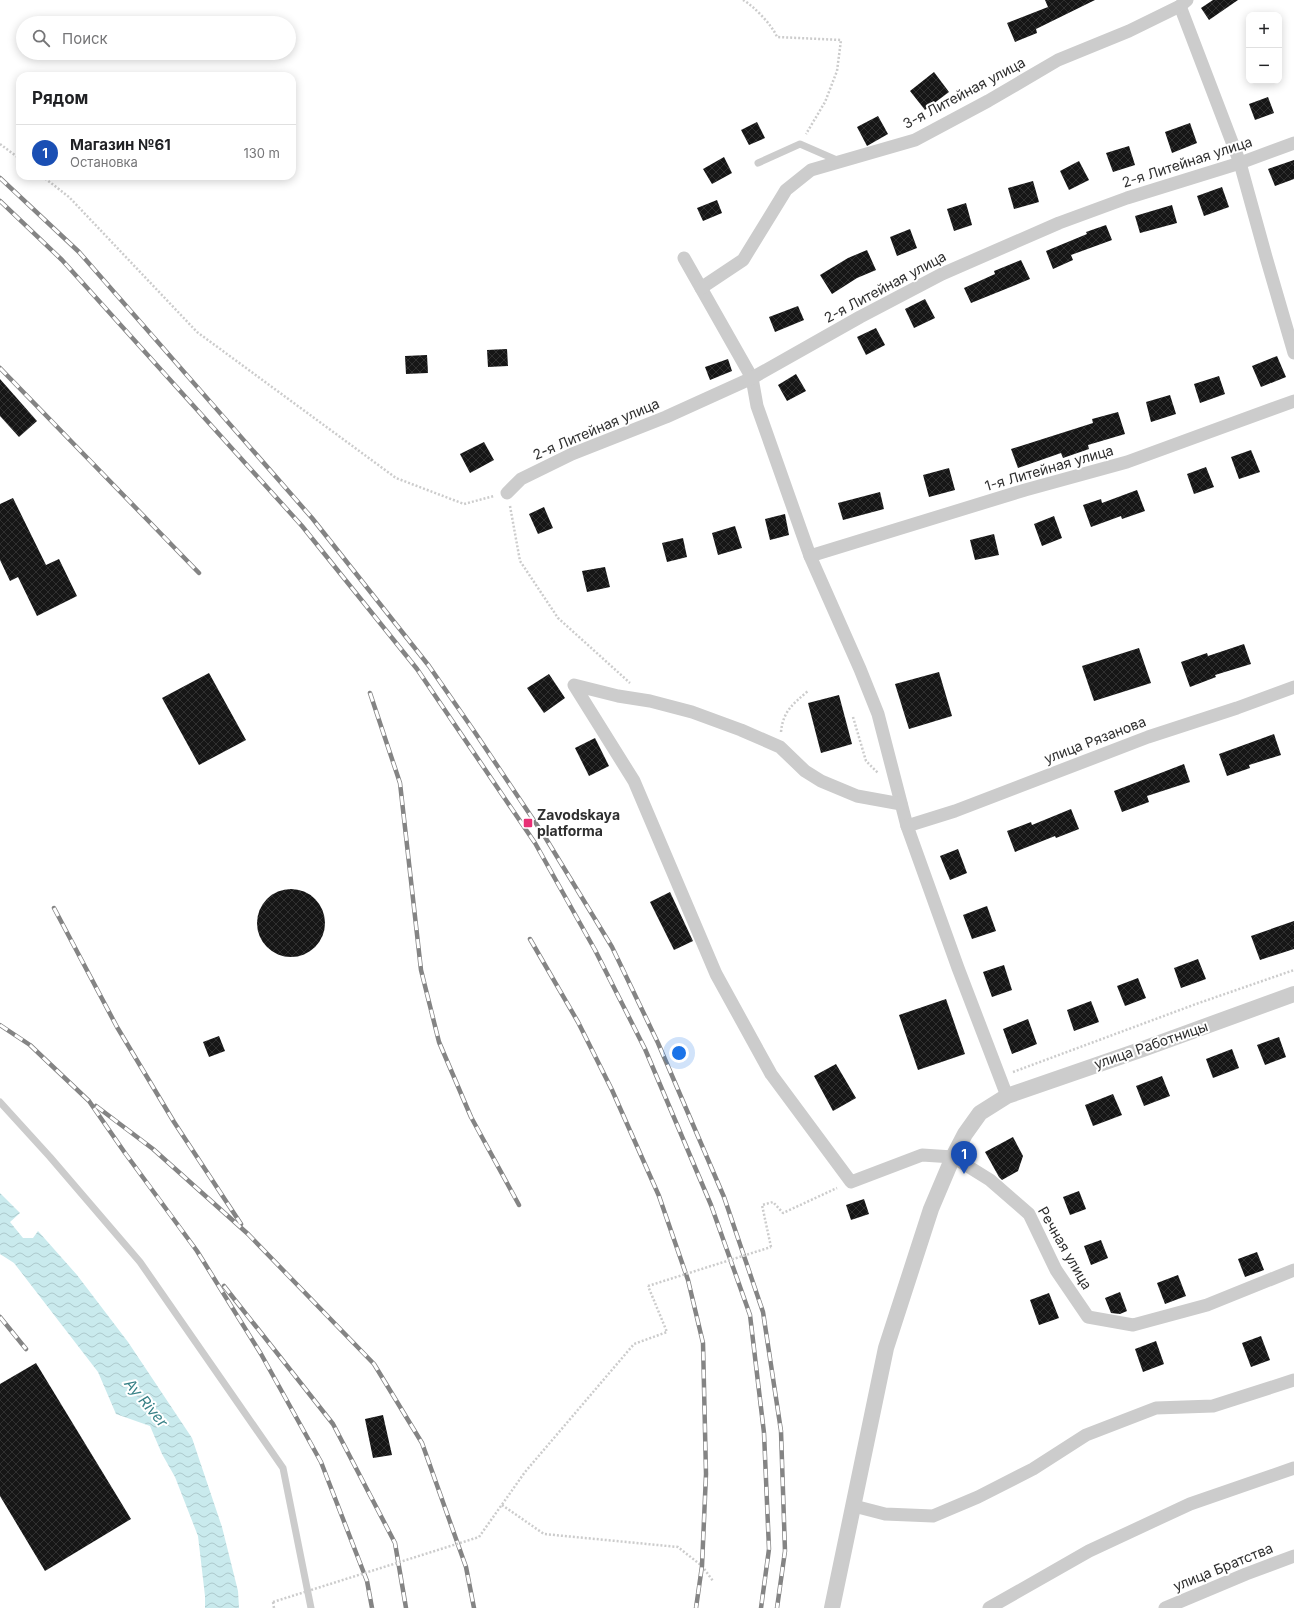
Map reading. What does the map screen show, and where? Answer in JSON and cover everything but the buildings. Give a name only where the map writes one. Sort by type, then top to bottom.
[{"type":"street","name":"3-я Литейная улица","points":[[701,288],[743,260],[786,190],[811,170],[915,140],[988,101],[1058,60],[1130,31],[1183,3]]},
{"type":"street","points":[[1183,3],[1240,163],[1294,353]]},
{"type":"street","name":"2-я Литейная улица","points":[[507,493],[521,479],[572,454],[666,417],[752,378],[860,317],[942,274],[1060,223],[1127,198],[1240,163],[1294,143]]},
{"type":"street","points":[[684,258],[752,378],[760,413],[810,556],[860,669],[878,714],[907,826],[958,968],[1007,1096]]},
{"type":"street","name":"1-я Литейная улица","points":[[810,556],[1025,490],[1128,462],[1294,401]]},
{"type":"street","points":[[901,804],[857,796],[821,781],[805,771],[780,747],[741,730],[692,712],[650,701],[618,696],[574,685],[634,781],[716,974],[767,1068],[851,1182],[922,1154],[953,1157]]},
{"type":"street","name":"улица Рязанова","points":[[907,826],[955,811],[1148,737],[1237,708],[1294,687]]},
{"type":"street","name":"улица Работницы","points":[[832,1608],[886,1348],[931,1209],[953,1157],[965,1134],[980,1113],[1007,1096],[1143,1049],[1294,994]]},
{"type":"street","name":"Речная улица","points":[[953,1157],[990,1180],[1029,1214],[1056,1270],[1088,1317],[1132,1325],[1207,1305],[1294,1270]]},
{"type":"street","points":[[854,1506],[885,1514],[934,1516],[978,1497],[1033,1469],[1086,1435],[1156,1408],[1213,1406],[1294,1380]]},
{"type":"street","points":[[989,1608],[1089,1551],[1183,1508],[1294,1468]]},
{"type":"street","name":"улица Братства","points":[[1165,1608],[1246,1574],[1294,1556]]},
{"type":"lane","points":[[758,163],[800,144],[841,162]]},
{"type":"lane","points":[[0,1102],[140,1262],[283,1468],[311,1608]]},
{"type":"path","points":[[743,0],[748,3],[774,31],[777,37],[841,40],[837,71],[825,102],[800,144]]},
{"type":"path","points":[[0,144],[16,156]]},
{"type":"path","points":[[47,180],[69,197],[197,332],[396,478],[464,504],[507,493],[520,561],[558,618],[650,701]]},
{"type":"path","points":[[780,747],[782,723],[790,706],[808,691]]},
{"type":"path","points":[[853,717],[866,761],[898,791]]},
{"type":"path","points":[[1000,1078],[1196,1004],[1294,970]]},
{"type":"path","points":[[274,1608],[273,1602],[479,1537],[524,1472],[634,1344],[667,1332],[648,1286],[771,1247],[762,1205],[773,1202],[783,1213],[851,1182]]},
{"type":"path","points":[[502,1505],[544,1534],[678,1547],[702,1566],[713,1581]]},
{"type":"water","name":"Ay River","points":[[0,1193],[20,1213],[10,1222],[23,1238],[33,1238],[38,1231],[77,1275],[128,1342],[192,1438],[222,1527],[238,1591],[239,1608],[205,1608],[198,1536],[175,1477],[162,1454],[150,1426],[116,1414],[98,1372],[14,1263],[0,1254]]},
{"type":"railway","points":[[0,178],[79,252],[312,518],[429,666],[545,837],[612,947],[658,1043],[724,1197],[763,1312],[781,1431],[785,1551],[777,1608]]},
{"type":"railway","points":[[0,201],[62,260],[302,526],[417,669],[535,843],[595,950],[645,1049],[711,1205],[750,1315],[764,1433],[769,1549],[761,1608]]},
{"type":"railway","points":[[0,368],[199,573]]},
{"type":"railway","points":[[370,693],[400,783],[421,970],[439,1042],[471,1117],[519,1205]]},
{"type":"railway","points":[[54,908],[117,1027],[174,1122],[241,1224]]},
{"type":"railway","points":[[530,939],[578,1022],[612,1090],[659,1196],[688,1280],[703,1343],[706,1474],[702,1566],[696,1608]]},
{"type":"railway","points":[[0,1025],[30,1045],[89,1101],[197,1251],[261,1354],[321,1462],[367,1581],[372,1608]]},
{"type":"railway","points":[[96,1106],[153,1149],[248,1234],[374,1364],[422,1443],[466,1567],[474,1608]]},
{"type":"railway","points":[[224,1286],[333,1424],[395,1543],[406,1608]]},
{"type":"railway","points":[[0,1317],[26,1349]]},
{"type":"place","name":"Zavodskaya platforma","points":[[528,823]]},
{"type":"place","name":"Магазин №61","points":[[964,1174]]}]
